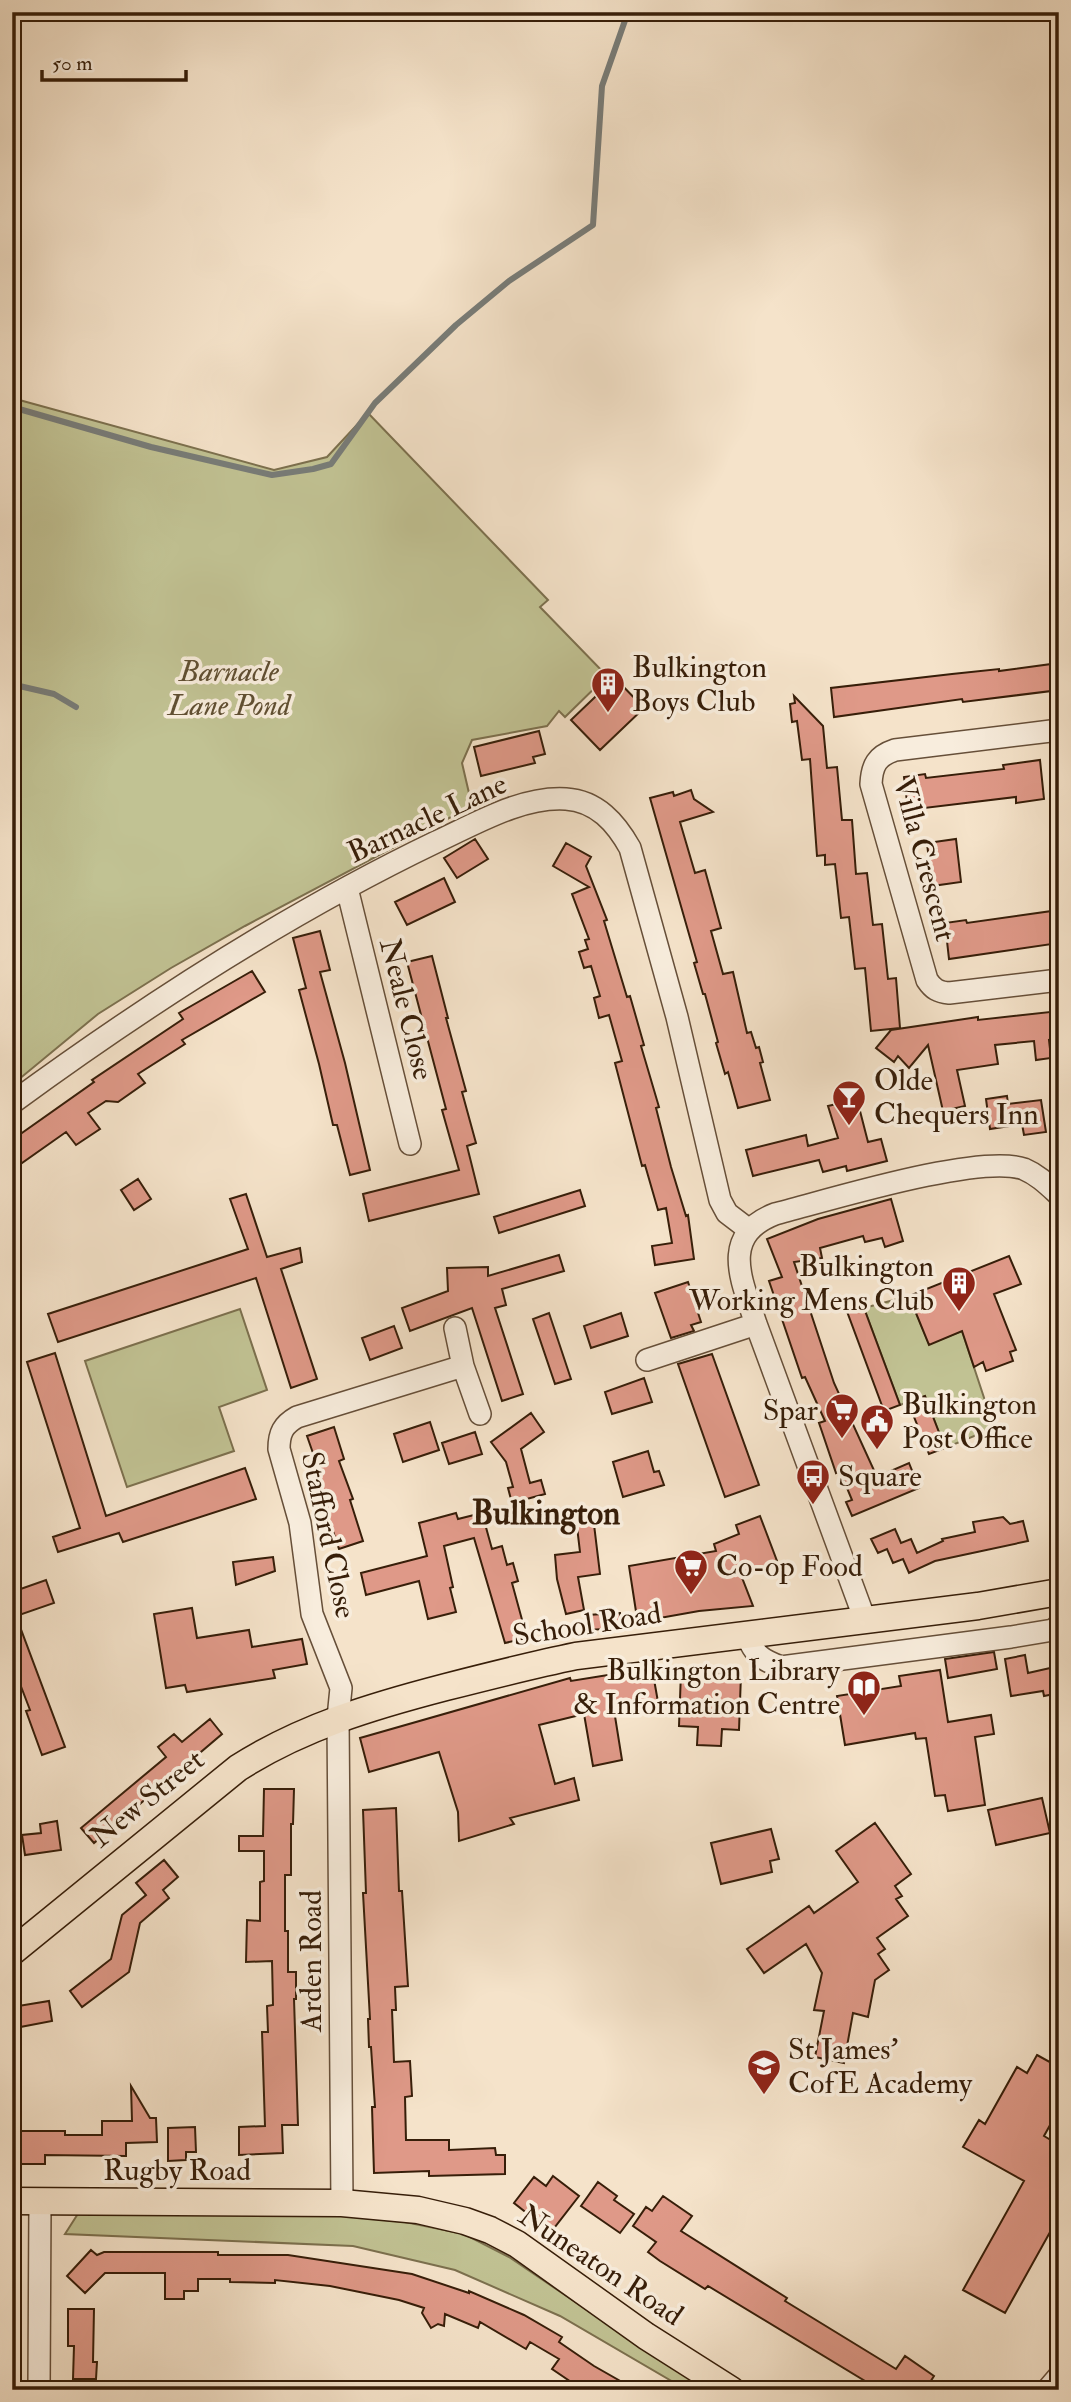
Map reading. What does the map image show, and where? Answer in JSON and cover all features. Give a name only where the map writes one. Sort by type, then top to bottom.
[{"type":"main road","name":"School Road","points":[[338,1718],[518,1668],[576,1656],[978,1606],[1059,1592]]},
{"type":"main road","name":"New Street","points":[[12,1952],[238,1768],[266,1750],[338,1718]]},
{"type":"main road","name":"Rugby Road","points":[[12,2201],[342,2203]]},
{"type":"main road","name":"Nuneaton Road","points":[[342,2203],[428,2212],[490,2230],[517,2244],[656,2342],[731,2390]]},
{"type":"street","name":"Villa Crescent","points":[[1059,730],[886,753],[876,760],[871,784],[927,980],[932,987],[949,993],[1059,980]]},
{"type":"street","name":"Barnacle Lane","points":[[12,1103],[86,1049],[209,968],[379,869],[465,828],[525,805],[569,799],[594,807],[605,814],[630,848],[677,1017],[720,1200],[727,1213],[748,1230]]},
{"type":"street","name":"Neale Close","points":[[347,888],[410,1144]]},
{"type":"street","points":[[865,1620],[756,1324],[739,1265],[743,1239],[755,1223],[775,1214],[971,1168],[994,1165],[1024,1169],[1039,1177],[1059,1195]]},
{"type":"street","points":[[647,1360],[756,1324]]},
{"type":"street","points":[[455,1328],[463,1366],[480,1414]]},
{"type":"street","name":"Stafford Close","points":[[338,1718],[341,1688],[312,1614],[300,1523],[279,1449],[282,1429],[296,1417],[463,1366]]},
{"type":"street","points":[[746,1634],[753,1651],[764,1661],[781,1667],[1011,1637],[1053,1630],[1059,1625]]},
{"type":"street","name":"Arden Road","points":[[338,1718],[342,2203]]},
{"type":"street","points":[[39,2390],[40,2202]]},
{"type":"street","points":[[1046,2390],[1059,2376]]},
{"type":"green space","name":"Barnacle Lane Pond","points":[[12,398],[274,470],[327,457],[368,413],[548,600],[540,607],[607,676],[565,717],[559,711],[547,726],[472,740],[462,763],[472,806],[171,968],[98,1014],[12,1085]]},
{"type":"green space","points":[[909,1296],[929,1344],[962,1331],[994,1428],[945,1448],[925,1396],[900,1405],[864,1308]]},
{"type":"green space","points":[[240,1309],[267,1390],[219,1407],[234,1451],[127,1487],[85,1361]]},
{"type":"green space","points":[[81,2209],[304,2212],[405,2222],[464,2234],[509,2257],[713,2390],[687,2390],[560,2316],[455,2270],[353,2246],[65,2234]]},
{"type":"building","points":[[1059,663],[1059,690],[963,702],[962,699],[834,717],[831,688]]},
{"type":"building","name":"Bulkington Boys Club","points":[[615,678],[644,708],[600,750],[571,720]]},
{"type":"building","points":[[794,696],[823,726],[827,768],[837,767],[842,820],[852,820],[856,874],[867,873],[873,925],[882,924],[888,979],[896,978],[900,1028],[871,1031],[865,968],[855,969],[849,917],[841,918],[835,864],[825,865],[825,855],[817,856],[810,759],[802,760],[797,721],[792,722],[790,704],[795,703]]},
{"type":"building","points":[[539,731],[545,754],[533,757],[535,763],[481,776],[474,747]]},
{"type":"building","points":[[1040,760],[1044,799],[1016,803],[1016,797],[908,810],[904,777],[925,774],[926,778],[1004,769],[1003,765]]},
{"type":"building","points":[[691,790],[694,799],[713,812],[680,822],[695,873],[705,870],[721,928],[711,931],[723,974],[733,972],[747,1033],[751,1032],[756,1048],[759,1047],[763,1062],[760,1063],[770,1100],[738,1108],[716,1043],[718,1042],[705,994],[694,963],[697,962],[650,798],[673,792],[674,796]]},
{"type":"building","points":[[475,839],[488,859],[457,878],[444,858]]},
{"type":"building","points":[[956,839],[961,882],[932,886],[927,843]]},
{"type":"building","points":[[566,843],[591,857],[586,866],[607,920],[604,921],[644,1045],[641,1046],[659,1107],[656,1108],[671,1167],[686,1216],[688,1215],[694,1259],[655,1265],[652,1246],[672,1243],[666,1208],[658,1210],[645,1165],[642,1166],[615,1063],[622,1061],[609,1015],[599,1018],[594,998],[600,996],[591,966],[584,968],[579,952],[588,949],[585,940],[589,939],[572,894],[589,887],[553,866]]},
{"type":"building","points":[[444,878],[455,902],[407,925],[395,902]]},
{"type":"building","points":[[1059,910],[1059,943],[949,959],[945,923],[966,920],[967,923]]},
{"type":"building","points":[[320,931],[330,970],[320,972],[370,1170],[350,1175],[337,1125],[333,1125],[299,990],[306,988],[293,938]]},
{"type":"building","points":[[432,956],[466,1091],[462,1092],[476,1143],[467,1146],[479,1194],[369,1221],[363,1194],[459,1170],[442,1110],[446,1109],[407,962]]},
{"type":"building","points":[[252,971],[265,992],[182,1040],[185,1044],[138,1074],[145,1083],[118,1102],[106,1101],[88,1113],[100,1129],[76,1145],[66,1132],[12,1170],[12,1140],[94,1082],[92,1080],[183,1019],[179,1013]]},
{"type":"building","points":[[1059,1011],[1059,1039],[1049,1040],[1051,1058],[1036,1060],[1034,1041],[995,1045],[998,1064],[957,1070],[965,1106],[943,1111],[928,1045],[909,1068],[898,1056],[894,1062],[876,1048],[891,1030],[978,1017],[978,1020]]},
{"type":"building","points":[[1007,1096],[1008,1104],[1041,1100],[1046,1132],[1024,1135],[1022,1124],[990,1129],[986,1099]]},
{"type":"building","points":[[845,1102],[849,1114],[860,1111],[868,1142],[881,1139],[887,1161],[847,1171],[846,1166],[823,1172],[819,1160],[753,1176],[746,1150],[806,1135],[808,1146],[838,1138],[828,1106]]},
{"type":"building","points":[[138,1179],[151,1199],[134,1210],[121,1190]]},
{"type":"building","points":[[580,1190],[585,1206],[499,1233],[494,1217]]},
{"type":"building","points":[[246,1194],[267,1257],[300,1248],[302,1262],[281,1269],[317,1379],[291,1388],[256,1278],[58,1342],[48,1314],[248,1249],[230,1199]]},
{"type":"building","points":[[891,1199],[903,1241],[885,1247],[882,1238],[865,1242],[863,1236],[820,1248],[822,1258],[794,1262],[834,1383],[877,1477],[909,1463],[919,1488],[852,1516],[846,1502],[852,1500],[840,1471],[836,1473],[819,1423],[825,1421],[805,1377],[802,1378],[769,1281],[782,1277],[767,1239],[818,1219]]},
{"type":"building","points":[[559,1255],[564,1271],[502,1289],[506,1305],[495,1308],[523,1394],[502,1401],[472,1308],[410,1331],[402,1308],[448,1291],[447,1268],[488,1267],[488,1276]]},
{"type":"building","name":"Bulkington Working Mens Club","points":[[1009,1256],[1021,1284],[994,1294],[1016,1350],[1010,1352],[1013,1361],[986,1371],[983,1362],[974,1367],[962,1331],[929,1345],[909,1296]]},
{"type":"building","points":[[688,1282],[701,1322],[691,1325],[694,1331],[671,1338],[655,1293]]},
{"type":"building","points":[[861,1300],[900,1405],[884,1411],[845,1306]]},
{"type":"building","points":[[549,1313],[571,1379],[555,1384],[533,1319]]},
{"type":"building","points":[[621,1313],[628,1336],[591,1348],[584,1326]]},
{"type":"building","points":[[394,1326],[402,1348],[370,1360],[362,1338]]},
{"type":"building","points":[[55,1353],[106,1516],[245,1468],[256,1499],[123,1542],[119,1533],[58,1552],[53,1537],[80,1528],[27,1362]]},
{"type":"building","points":[[712,1354],[759,1485],[725,1497],[678,1364]]},
{"type":"building","points":[[644,1378],[652,1402],[612,1414],[605,1392]]},
{"type":"building","points":[[925,1396],[945,1448],[929,1454],[908,1402]]},
{"type":"building","points":[[531,1413],[544,1432],[521,1449],[530,1483],[541,1480],[545,1494],[512,1503],[508,1488],[513,1487],[506,1462],[491,1442]]},
{"type":"building","points":[[430,1422],[439,1450],[403,1462],[394,1434]]},
{"type":"building","points":[[334,1427],[344,1459],[339,1461],[353,1499],[350,1500],[363,1541],[339,1549],[315,1478],[321,1476],[307,1436]]},
{"type":"building","points":[[475,1432],[482,1454],[449,1464],[442,1443]]},
{"type":"building","points":[[648,1451],[654,1472],[659,1471],[664,1485],[623,1497],[613,1462]]},
{"type":"building","points":[[592,1508],[600,1574],[578,1577],[584,1610],[566,1614],[557,1579],[555,1555],[580,1552],[575,1510]]},
{"type":"building","points":[[456,1513],[458,1519],[482,1513],[492,1549],[502,1546],[507,1565],[513,1563],[518,1581],[512,1583],[527,1638],[505,1643],[474,1538],[444,1546],[456,1612],[428,1619],[419,1581],[366,1595],[361,1573],[427,1556],[419,1523]]},
{"type":"building","name":"Co-op Food","points":[[760,1516],[777,1561],[741,1575],[753,1606],[699,1611],[643,1621],[637,1618],[629,1566],[716,1551],[714,1544],[739,1534],[736,1525]]},
{"type":"building","points":[[1003,1517],[1010,1524],[1023,1521],[1028,1541],[935,1561],[909,1573],[903,1559],[893,1563],[887,1549],[878,1553],[871,1539],[895,1529],[901,1543],[911,1539],[917,1553],[943,1541],[942,1539],[975,1532],[973,1522]]},
{"type":"building","points":[[273,1557],[275,1571],[236,1585],[233,1562]]},
{"type":"building","points":[[46,1580],[54,1603],[16,1616],[65,1747],[42,1755],[26,1711],[30,1710],[12,1663],[12,1612],[15,1615],[12,1592]]},
{"type":"building","points":[[192,1608],[197,1638],[249,1630],[252,1647],[302,1639],[307,1664],[273,1670],[275,1678],[187,1692],[185,1685],[166,1688],[154,1614]]},
{"type":"building","points":[[620,1613],[621,1628],[588,1630],[587,1615]]},
{"type":"building","points":[[994,1652],[997,1669],[948,1678],[945,1659]]},
{"type":"building","points":[[1025,1655],[1028,1673],[1059,1666],[1059,1693],[1044,1696],[1043,1691],[1011,1696],[1005,1659]]},
{"type":"building","points":[[652,1668],[658,1702],[614,1710],[622,1760],[593,1766],[584,1714],[539,1725],[555,1784],[574,1778],[579,1800],[510,1818],[514,1824],[459,1841],[458,1812],[439,1752],[369,1772],[360,1738],[570,1678],[571,1681]]},
{"type":"building","points":[[940,1670],[948,1722],[991,1715],[994,1734],[975,1737],[985,1805],[948,1811],[945,1795],[935,1796],[926,1738],[916,1739],[915,1733],[845,1745],[837,1696],[901,1686],[899,1676]]},
{"type":"building","points":[[681,1672],[741,1674],[739,1730],[722,1729],[721,1746],[697,1745],[698,1727],[679,1726]]},
{"type":"building","points":[[210,1719],[222,1734],[94,1843],[81,1828],[166,1757],[158,1747],[174,1734],[182,1742]]},
{"type":"building","points":[[264,1789],[294,1789],[291,1875],[285,1875],[285,1931],[288,1931],[288,1972],[296,1972],[294,1999],[298,2125],[282,2125],[283,2153],[239,2155],[239,2127],[265,2126],[262,2032],[268,2032],[267,2006],[273,2005],[272,1961],[246,1962],[247,1920],[260,1921],[260,1882],[264,1881],[264,1851],[239,1851],[239,1836],[263,1836]]},
{"type":"building","points":[[1042,1798],[1050,1833],[996,1845],[988,1810]]},
{"type":"building","points":[[396,1808],[399,1891],[402,1891],[408,1986],[395,1987],[396,2010],[392,2010],[394,2062],[410,2061],[412,2096],[405,2097],[406,2140],[449,2140],[449,2150],[495,2148],[496,2155],[505,2155],[505,2174],[429,2176],[429,2171],[374,2173],[372,2107],[375,2107],[369,2047],[363,1893],[366,1893],[363,1810]]},
{"type":"building","points":[[57,1821],[61,1850],[25,1855],[22,1835],[41,1833],[40,1824]]},
{"type":"building","points":[[875,1823],[911,1874],[895,1886],[902,1896],[896,1899],[908,1916],[877,1938],[885,1949],[878,1954],[889,1970],[875,1980],[868,2017],[853,2013],[844,2063],[815,2057],[824,2011],[814,2010],[822,1973],[806,1944],[764,1973],[747,1949],[809,1906],[814,1913],[858,1882],[836,1851]]},
{"type":"building","points":[[771,1829],[779,1859],[770,1861],[772,1872],[721,1884],[711,1843]]},
{"type":"building","points":[[164,1860],[178,1877],[163,1890],[169,1898],[140,1923],[129,1972],[82,2007],[70,1991],[111,1959],[122,1915],[146,1895],[136,1883]]},
{"type":"building","points":[[49,2001],[52,2021],[15,2028],[12,2007]]},
{"type":"building","points":[[1037,2055],[1059,2067],[1059,2109],[1044,2136],[1059,2145],[1059,2216],[1005,2313],[963,2290],[1024,2181],[963,2147],[979,2120],[985,2124],[1017,2067],[1027,2073]]},
{"type":"building","points":[[131,2086],[150,2118],[156,2118],[157,2142],[126,2143],[126,2156],[45,2155],[45,2164],[12,2164],[12,2144],[18,2144],[18,2131],[65,2131],[65,2135],[102,2135],[102,2121],[132,2121]]},
{"type":"building","points":[[195,2127],[196,2152],[186,2152],[186,2160],[168,2161],[168,2128]]},
{"type":"building","points":[[553,2176],[579,2196],[551,2232],[514,2203],[534,2177],[546,2186]]},
{"type":"building","points":[[598,2182],[617,2196],[614,2200],[634,2214],[620,2233],[581,2206]]},
{"type":"building","points":[[663,2196],[692,2216],[681,2231],[787,2298],[785,2301],[896,2369],[905,2356],[934,2376],[925,2390],[880,2390],[708,2286],[705,2289],[660,2261],[648,2252],[656,2242],[633,2226],[646,2207],[652,2211]]},
{"type":"building","points":[[91,2250],[97,2255],[104,2252],[218,2252],[218,2255],[288,2255],[412,2274],[469,2291],[524,2315],[562,2337],[559,2342],[594,2366],[636,2390],[583,2390],[552,2369],[559,2359],[530,2342],[526,2349],[480,2322],[478,2328],[445,2314],[444,2326],[438,2324],[431,2328],[422,2313],[424,2308],[330,2286],[275,2280],[275,2283],[198,2279],[198,2291],[184,2291],[184,2299],[165,2299],[165,2273],[105,2273],[85,2293],[67,2276]]},
{"type":"building","points":[[68,2309],[94,2309],[93,2362],[97,2362],[96,2379],[73,2379],[74,2346],[68,2346]]},
{"type":"waterway","points":[[12,407],[151,447],[272,475],[331,464],[375,403],[456,325],[509,281],[593,225],[602,86],[628,12]]},
{"type":"waterway","points":[[12,686],[54,694],[76,707]]},
{"type":"place","name":"Bulkington Boys Club","points":[[608,714]]},
{"type":"place","name":"Olde Chequers Inn","points":[[849,1127]]},
{"type":"place","name":"Bulkington Working Mens Club","points":[[959,1313]]},
{"type":"place","name":"Spar","points":[[842,1440]]},
{"type":"place","name":"Bulkington Post Office","points":[[877,1451]]},
{"type":"place","name":"Square","points":[[813,1506]]},
{"type":"place","name":"Co-op Food","points":[[691,1596]]},
{"type":"place","name":"Bulkington Library & Information Centre","points":[[864,1717]]},
{"type":"place","name":"St James' CofE Academy","points":[[764,2096]]},
{"type":"district","name":"Bulkington","points":[[546,1512]]}]
